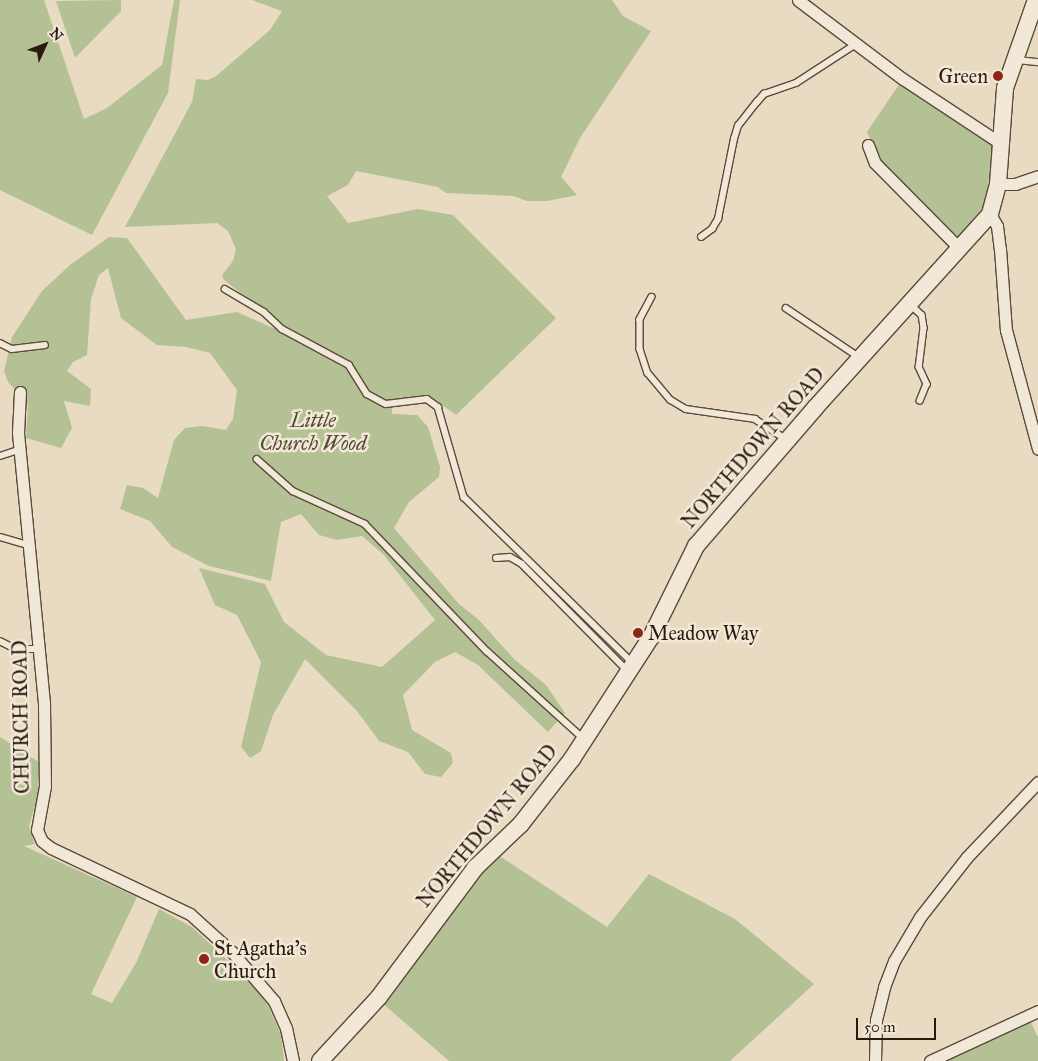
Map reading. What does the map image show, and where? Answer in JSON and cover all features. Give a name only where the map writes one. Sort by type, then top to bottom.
[{"type":"street","points":[[798,0],[856,44],[1000,143]]},
{"type":"street","points":[[1036,0],[1033,20],[1014,59],[1002,102],[998,184],[990,214],[997,226],[1006,330],[1038,449]]},
{"type":"street","points":[[868,146],[874,164],[958,247]]},
{"type":"street","points":[[998,184],[1015,184],[1038,176]]},
{"type":"street","name":"NORTHDOWN ROAD","points":[[320,1061],[379,997],[475,868],[522,824],[585,740],[632,668],[659,622],[696,546],[908,303],[990,214]]},
{"type":"street","name":"CHURCH ROAD","points":[[20,392],[20,450],[39,648],[45,786],[37,830],[42,841],[51,848],[190,914],[232,952],[274,1001],[286,1028],[293,1061]]},
{"type":"street","points":[[875,1061],[876,1020],[884,987],[894,961],[920,917],[967,857],[1038,782]]},
{"type":"street","points":[[930,1061],[1038,1012]]},
{"type":"lane","points":[[702,237],[712,229],[718,219],[738,126],[757,102],[764,94],[796,83],[856,44]]},
{"type":"lane","points":[[1014,59],[1038,62]]},
{"type":"lane","points":[[226,289],[264,312],[282,329],[349,365],[367,394],[386,404],[427,399],[438,407],[464,497],[632,668]]},
{"type":"lane","points":[[652,297],[640,320],[640,349],[648,373],[670,400],[686,409],[755,419],[787,440]]},
{"type":"lane","points":[[908,303],[922,315],[924,328],[919,366],[927,384],[920,401]]},
{"type":"lane","points":[[786,308],[860,358]]},
{"type":"lane","points":[[0,343],[12,349],[45,345]]},
{"type":"lane","points":[[0,456],[20,450]]},
{"type":"lane","points":[[257,460],[293,491],[364,524],[487,650],[585,740]]},
{"type":"lane","points":[[0,537],[28,544]]},
{"type":"lane","points":[[496,558],[510,557],[522,564],[632,668]]},
{"type":"lane","points":[[0,642],[16,649],[39,648]]},
{"type":"green space","points":[[0,0],[44,0],[84,119],[107,108],[162,65],[174,0],[180,0],[168,93],[92,235],[0,190]]},
{"type":"green space","points":[[121,0],[121,11],[75,58],[56,1]]},
{"type":"green space","name":"Little Church Wood","points":[[252,0],[612,0],[623,16],[651,31],[580,138],[561,177],[577,195],[548,201],[527,201],[513,196],[446,193],[438,187],[356,171],[348,185],[327,196],[348,223],[418,209],[453,215],[556,318],[456,415],[427,394],[392,402],[392,414],[417,415],[428,427],[440,467],[439,477],[409,502],[394,528],[459,604],[479,620],[515,660],[546,685],[565,713],[548,732],[478,665],[455,652],[435,662],[403,695],[412,730],[451,753],[453,763],[441,777],[425,774],[408,752],[379,741],[357,711],[305,659],[273,715],[261,751],[250,758],[241,747],[261,662],[237,615],[215,605],[199,568],[265,584],[284,622],[326,655],[382,667],[435,620],[383,554],[362,536],[337,540],[319,535],[301,514],[281,522],[271,581],[209,566],[172,547],[150,521],[120,509],[127,485],[143,488],[158,498],[174,440],[185,428],[203,426],[226,430],[233,419],[237,390],[210,353],[186,347],[157,345],[121,318],[108,268],[99,275],[91,299],[87,355],[73,362],[67,371],[91,389],[90,406],[64,401],[72,428],[61,448],[26,438],[28,404],[8,382],[4,371],[12,337],[42,291],[70,265],[109,237],[127,238],[186,320],[237,312],[273,328],[279,322],[224,280],[222,275],[233,261],[236,249],[228,231],[217,223],[125,227],[192,102],[196,79],[208,80],[216,76],[270,30],[282,11]]},
{"type":"green space","points":[[900,83],[994,146],[985,205],[957,239],[881,163],[867,132]]},
{"type":"green space","points":[[0,737],[39,762],[38,795],[29,826],[35,844],[24,846],[137,897],[91,994],[112,1003],[136,963],[159,909],[192,927],[237,969],[242,969],[269,1007],[281,1035],[284,1061],[0,1061]]},
{"type":"green space","points":[[498,855],[607,927],[649,874],[735,919],[814,984],[730,1061],[449,1061],[381,1002],[473,879]]},
{"type":"green space","points":[[1030,1021],[1038,1037],[1038,1061],[943,1061]]},
{"type":"place","name":"Green","points":[[998,76]]},
{"type":"place","name":"Meadow Way","points":[[638,633]]},
{"type":"place","name":"St Agatha's Church","points":[[204,959]]}]
